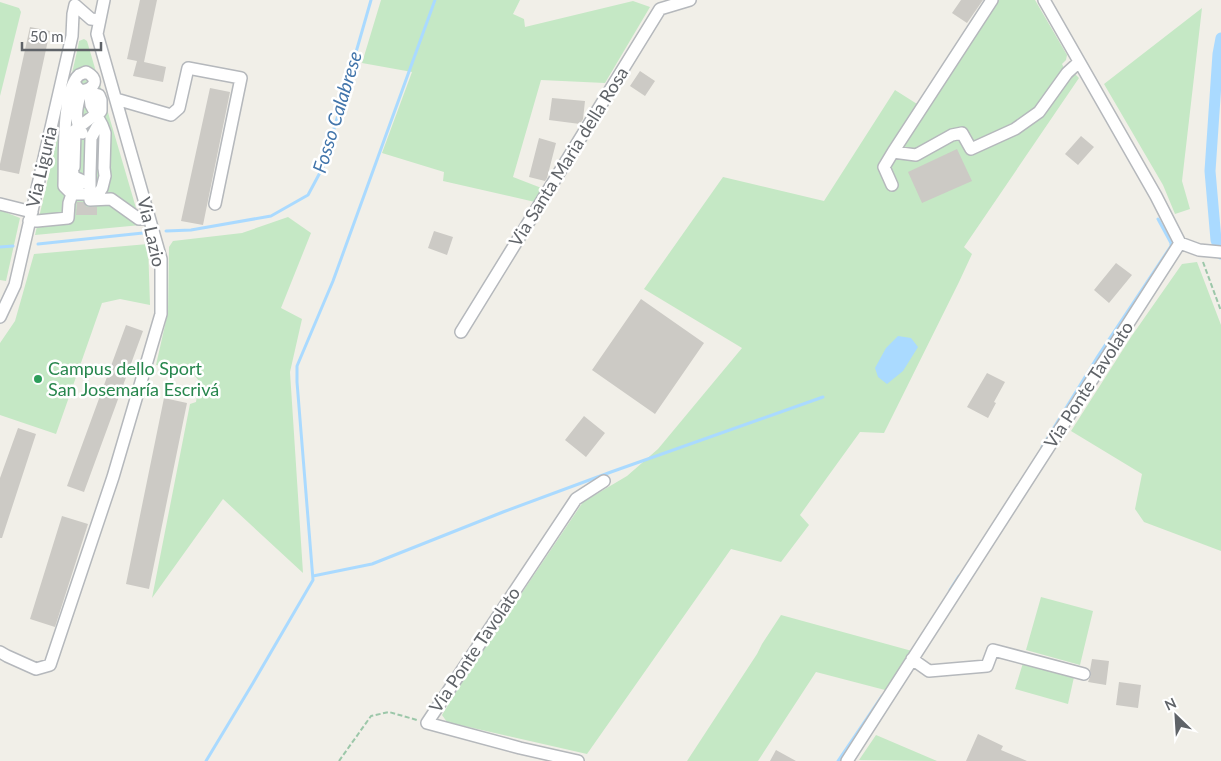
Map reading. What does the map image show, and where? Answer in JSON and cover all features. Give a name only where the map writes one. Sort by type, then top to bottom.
[{"type":"street","name":"Via Lazio","points":[[0,652],[36,669],[50,665],[113,477],[161,314],[161,259],[97,34],[95,20],[104,0]]},
{"type":"street","name":"Via Santa Maria della Rosa","points":[[461,332],[660,9],[690,0]]},
{"type":"street","points":[[892,185],[884,167],[992,0]]},
{"type":"street","points":[[1044,0],[1156,196],[1180,243],[1204,250],[1221,252]]},
{"type":"street","points":[[74,6],[95,20]]},
{"type":"street","name":"Via Liguria","points":[[0,317],[15,285],[72,36],[74,6]]},
{"type":"street","points":[[893,152],[916,155],[952,135],[962,133],[972,149],[1015,129],[1039,112],[1067,73],[1079,62]]},
{"type":"street","points":[[116,99],[171,115],[179,108],[188,68],[241,78],[215,204]]},
{"type":"street","points":[[80,89],[96,114],[105,133],[105,172],[102,188],[98,194],[72,194],[64,186],[69,173],[80,89]]},
{"type":"street","points":[[69,173],[66,117],[80,89]]},
{"type":"street","points":[[77,123],[83,117],[96,114]]},
{"type":"street","points":[[96,114],[98,127],[92,138],[90,200],[111,199],[139,219],[150,218]]},
{"type":"street","points":[[77,123],[85,137],[92,138]]},
{"type":"street","points":[[69,173],[90,170],[105,172]]},
{"type":"street","points":[[0,204],[31,217],[37,222],[68,218],[72,194]]},
{"type":"street","name":"Via Ponte Tavolato","points":[[847,761],[1180,243]]},
{"type":"street","name":"Via Ponte Tavolato","points":[[578,761],[520,748],[427,723],[576,499],[604,481]]},
{"type":"street","points":[[912,659],[929,671],[987,666],[993,650],[1084,674]]},
{"type":"path","points":[[1204,250],[1221,311]]},
{"type":"path","points":[[339,761],[371,716],[389,712],[427,723]]},
{"type":"green space","points":[[381,0],[520,0],[513,14],[524,19],[525,27],[633,1],[650,7],[605,83],[541,80],[513,177],[544,189],[535,202],[443,181],[444,172],[382,153],[412,72],[362,63]]},
{"type":"green space","points":[[997,0],[1035,0],[1067,55],[1066,60],[1062,64],[1064,71],[1070,75],[1075,74],[1079,78],[964,247],[972,254],[884,433],[860,432],[800,515],[809,525],[781,562],[731,549],[587,754],[447,722],[442,715],[462,682],[583,502],[627,476],[658,449],[742,348],[644,289],[723,177],[824,201],[895,90],[925,109]]},
{"type":"green space","points":[[0,2],[19,8],[21,12],[0,96]]},
{"type":"green space","points":[[1202,8],[1182,181],[1190,209],[1175,214],[1163,185],[1104,84]]},
{"type":"green space","points":[[84,39],[87,41],[141,225],[35,235],[79,41]]},
{"type":"green space","points":[[0,210],[20,218],[6,281],[0,280]]},
{"type":"green space","points":[[288,217],[311,233],[281,308],[302,319],[290,372],[303,573],[223,499],[152,598],[190,404],[196,402],[199,381],[190,370],[156,365],[168,312],[169,247],[173,241],[242,233]]},
{"type":"green space","name":"Campus dello Sport San Josemaría Escrivá","points":[[148,244],[150,305],[120,299],[102,303],[56,434],[0,415],[0,343],[15,321],[34,254]]},
{"type":"green space","points":[[1197,262],[1221,325],[1221,551],[1144,522],[1135,509],[1142,474],[1071,431],[1131,337],[1182,264]]},
{"type":"green space","points":[[1041,597],[1093,611],[1080,665],[1026,650]]},
{"type":"green space","points":[[781,615],[912,651],[885,690],[816,672],[758,761],[687,761],[757,654]]},
{"type":"green space","points":[[1023,663],[1074,677],[1068,704],[1015,689]]},
{"type":"green space","points":[[876,735],[937,761],[859,760]]},
{"type":"water","points":[[898,336],[911,338],[918,347],[903,371],[887,384],[878,377],[875,368],[886,348]]},
{"type":"building","points":[[140,0],[157,0],[144,62],[166,67],[163,82],[133,76],[137,61],[127,59]]},
{"type":"building","points":[[961,0],[983,0],[967,23],[952,13]]},
{"type":"building","points":[[30,27],[50,31],[19,174],[0,170],[0,164]]},
{"type":"building","points":[[640,71],[655,81],[645,96],[630,86]]},
{"type":"building","points":[[210,88],[230,92],[203,225],[181,221]]},
{"type":"building","points":[[552,98],[585,101],[583,119],[580,124],[549,120]]},
{"type":"building","points":[[1081,136],[1094,147],[1078,165],[1065,154]]},
{"type":"building","points":[[539,138],[556,143],[545,181],[529,177]]},
{"type":"building","points":[[957,149],[972,181],[922,203],[908,172]]},
{"type":"building","points":[[77,202],[83,202],[87,207],[97,207],[97,215],[76,215]]},
{"type":"building","points":[[434,231],[453,237],[447,255],[428,248]]},
{"type":"building","points":[[1116,263],[1132,275],[1109,303],[1094,290]]},
{"type":"building","points":[[641,299],[704,343],[655,414],[592,370]]},
{"type":"building","points":[[126,325],[143,331],[84,492],[67,486]]},
{"type":"building","points":[[987,373],[1005,382],[988,418],[967,407]]},
{"type":"building","points":[[164,398],[187,403],[149,589],[126,584]]},
{"type":"building","points":[[584,416],[605,433],[586,457],[565,440]]},
{"type":"building","points":[[18,428],[36,434],[2,538],[0,538],[0,478]]},
{"type":"building","points":[[62,516],[88,524],[55,627],[30,619]]},
{"type":"building","points":[[1092,659],[1109,661],[1106,685],[1088,682],[1091,675]]},
{"type":"building","points":[[1119,682],[1141,685],[1138,708],[1116,705]]},
{"type":"building","points":[[978,734],[1003,746],[1001,750],[1027,761],[966,761]]},
{"type":"building","points":[[776,750],[796,761],[770,761]]},
{"type":"waterway","name":"Fosso Calabrese","points":[[166,231],[191,230],[271,216],[308,195],[323,167],[371,0]]},
{"type":"waterway","points":[[206,761],[313,580],[297,366],[333,281],[435,0]]},
{"type":"waterway","points":[[1221,38],[1218,54],[1210,171],[1216,240],[1221,254]]},
{"type":"waterway","points":[[1042,447],[1098,356],[1171,246],[1158,219]]},
{"type":"waterway","name":"Fosso Calabrese","points":[[38,244],[143,233]]},
{"type":"waterway","name":"Fosso Calabrese","points":[[0,247],[13,246]]},
{"type":"waterway","points":[[313,576],[372,564],[611,472],[823,397]]},
{"type":"waterway","points":[[950,590],[959,576]]},
{"type":"waterway","points":[[838,761],[882,696]]},
{"type":"place","name":"Campus dello Sport San Josemaría Escrivá","points":[[38,379]]}]
